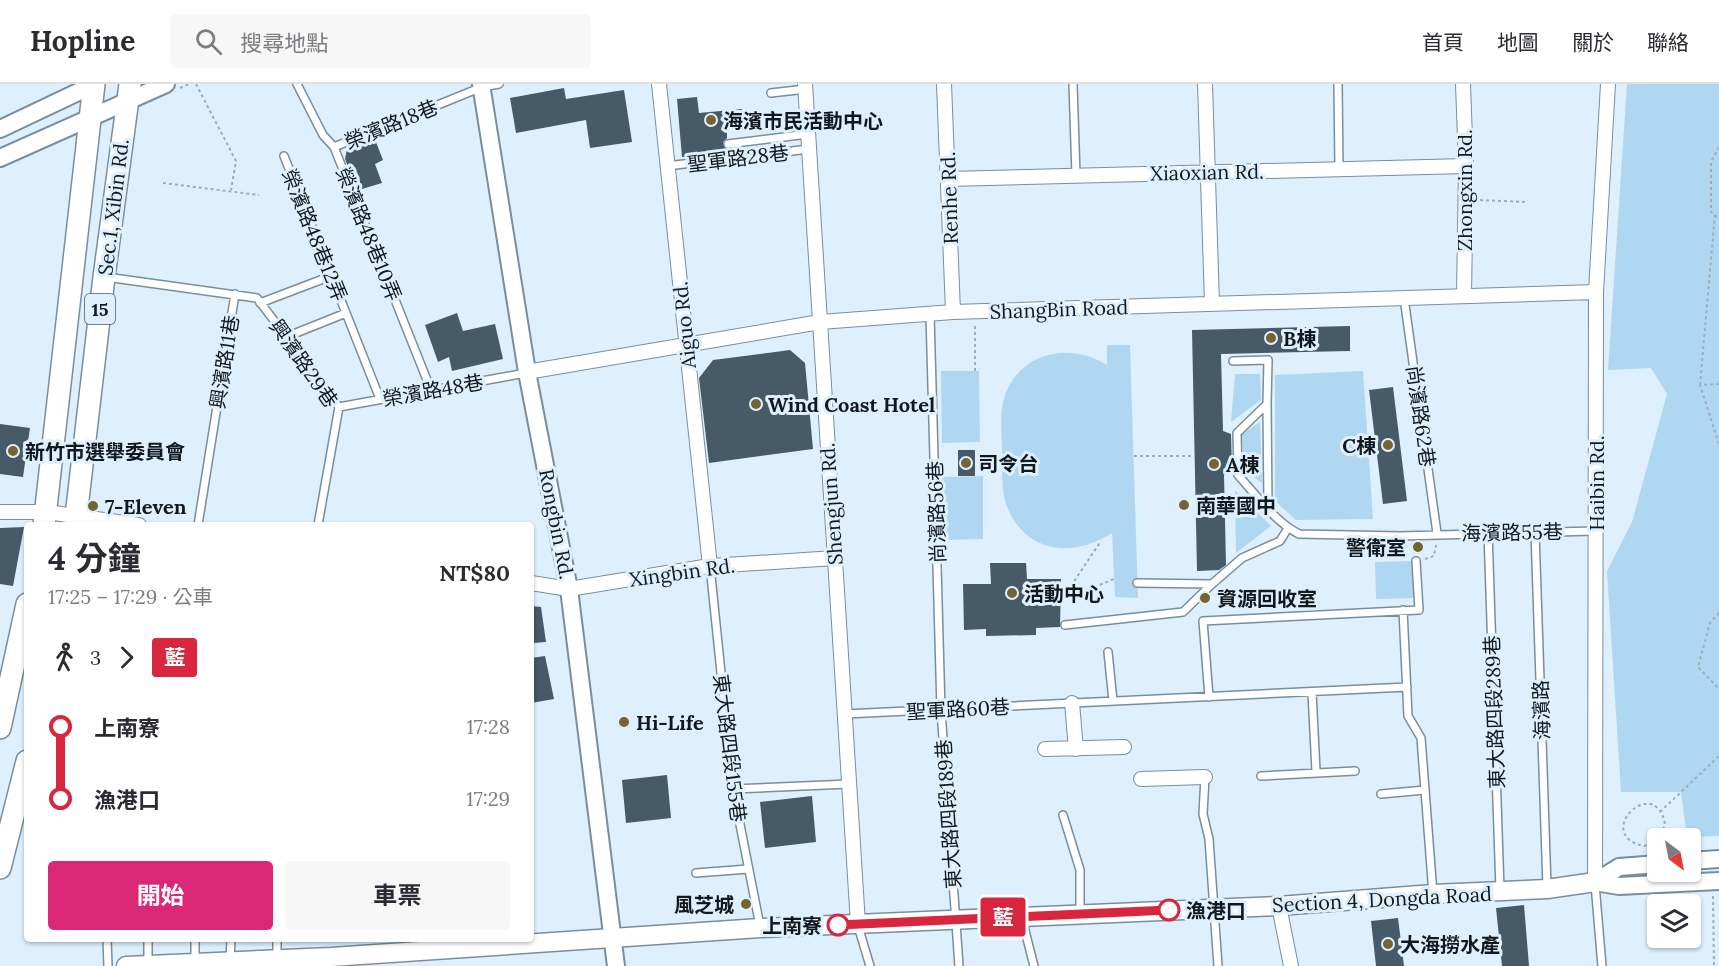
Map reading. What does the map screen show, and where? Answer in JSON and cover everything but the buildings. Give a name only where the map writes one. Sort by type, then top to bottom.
[{"type":"main road","name":"15","points":[[89,120],[94,84]]},
{"type":"main road","name":"Sec.1, Xibin Rd.","points":[[76,521],[104,277],[129,93]]},
{"type":"main road","name":"Sec.1, Xibin Rd.","points":[[45,519],[89,120]]},
{"type":"main road","points":[[0,728],[3,699],[24,616]]},
{"type":"main road","points":[[0,868],[24,772]]},
{"type":"main road","name":"Section 4, Dongda Road","points":[[126,966],[277,957],[334,961],[614,936],[1279,906],[1433,894],[1547,889],[1595,882]]},
{"type":"street","points":[[0,129],[94,84]]},
{"type":"street","points":[[0,158],[89,120],[129,93],[166,84]]},
{"type":"street","name":"Aiguo Rd.","points":[[659,84],[710,566]]},
{"type":"street","name":"Renhe Rd.","points":[[944,84],[953,312]]},
{"type":"street","points":[[1205,84],[1212,304]]},
{"type":"street","name":"Zhongxin Rd.","points":[[1463,84],[1466,166],[1464,296]]},
{"type":"street","name":"Haibin Rd.","points":[[1595,882],[1596,292],[1608,84]]},
{"type":"street","name":"Rongbin Rd.","points":[[482,86],[527,372],[569,589],[616,966]]},
{"type":"street","name":"Shengjun Rd.","points":[[806,86],[858,924]]},
{"type":"street","name":"Xiaoxian Rd.","points":[[948,179],[1466,166]]},
{"type":"street","name":"ShangBin Road","points":[[527,372],[820,322],[953,312],[1596,292]]},
{"type":"street","points":[[0,512],[45,519],[92,522]]},
{"type":"street","name":"Xingbin Rd.","points":[[534,583],[569,589],[710,566],[835,558]]},
{"type":"street","points":[[1072,703],[1076,748]]},
{"type":"street","points":[[1045,749],[1124,747]]},
{"type":"street","points":[[1141,779],[1205,777]]},
{"type":"street","points":[[1701,860],[1719,859]]},
{"type":"street","name":"Section 4, Dongda Road","points":[[1595,882],[1619,867],[1647,865]]},
{"type":"street","name":"Section 4, Dongda Road","points":[[1595,882],[1619,886],[1716,881]]},
{"type":"street","points":[[1279,906],[1291,966]]},
{"type":"lane","name":"榮濱路48巷10弄","points":[[297,84],[323,135],[334,147],[430,390]]},
{"type":"lane","name":"榮濱路18巷","points":[[334,147],[482,86],[499,84]]},
{"type":"lane","points":[[1072,84],[1076,176]]},
{"type":"lane","points":[[1338,84],[1339,169]]},
{"type":"lane","points":[[771,93],[806,86]]},
{"type":"lane","points":[[728,144],[808,134]]},
{"type":"lane","name":"聖軍路28巷","points":[[667,166],[809,149]]},
{"type":"lane","name":"榮濱路48巷12弄","points":[[284,156],[380,399]]},
{"type":"lane","points":[[260,303],[331,276]]},
{"type":"lane","name":"興濱路11巷","points":[[104,277],[235,294],[198,522]]},
{"type":"lane","name":"興濱路29巷","points":[[235,294],[257,298],[339,407],[319,522]]},
{"type":"lane","name":"尚濱路62巷","points":[[1404,298],[1437,533]]},
{"type":"lane","name":"榮濱路48巷12弄","points":[[286,337],[346,313]]},
{"type":"lane","name":"尚濱路56巷","points":[[930,314],[941,710]]},
{"type":"lane","points":[[1233,361],[1268,360],[1268,508]]},
{"type":"lane","name":"榮濱路48巷","points":[[339,407],[527,372]]},
{"type":"lane","points":[[1065,625],[1183,612],[1242,558],[1280,541],[1288,528],[1238,476],[1237,433],[1267,404]]},
{"type":"lane","name":"海濱路55巷","points":[[1288,528],[1299,534],[1400,536],[1437,533],[1596,531]]},
{"type":"lane","name":"東大路四段289巷","points":[[1488,532],[1500,892]]},
{"type":"lane","name":"海濱路","points":[[1535,532],[1547,889]]},
{"type":"lane","points":[[1209,697],[1203,621],[1419,610],[1416,561]]},
{"type":"lane","name":"東大路四段155巷","points":[[710,566],[733,789],[760,928]]},
{"type":"lane","points":[[1137,583],[1212,584]]},
{"type":"lane","points":[[1403,610],[1408,716],[1421,738],[1433,894]]},
{"type":"lane","points":[[1108,652],[1113,701]]},
{"type":"lane","name":"聖軍路60巷","points":[[844,714],[1407,687]]},
{"type":"lane","points":[[1312,692],[1316,771]]},
{"type":"lane","name":"東大路四段189巷","points":[[941,710],[959,966]]},
{"type":"lane","points":[[1261,776],[1316,771],[1355,771]]},
{"type":"lane","points":[[1205,777],[1203,814],[1209,839],[1218,966]]},
{"type":"lane","points":[[733,789],[849,784]]},
{"type":"lane","points":[[1381,794],[1425,790]]},
{"type":"lane","points":[[1064,815],[1080,870],[1080,914]]},
{"type":"lane","points":[[696,873],[748,868]]},
{"type":"lane","points":[[1595,882],[1602,966]]},
{"type":"lane","points":[[1021,916],[1034,966]]},
{"type":"lane","points":[[858,924],[870,966]]},
{"type":"lane","points":[[107,942],[108,966]]},
{"type":"lane","points":[[148,942],[148,965]]},
{"type":"lane","points":[[195,942],[195,962]]},
{"type":"lane","points":[[230,960],[231,942]]},
{"type":"lane","points":[[277,942],[277,957]]},
{"type":"path","points":[[196,84],[236,161],[231,190]]},
{"type":"path","points":[[1719,147],[1711,162],[1712,212],[1719,219]]},
{"type":"path","points":[[163,183],[259,195]]},
{"type":"path","points":[[1465,199],[1525,202]]},
{"type":"path","points":[[1714,214],[1700,385],[1719,444]]},
{"type":"path","points":[[975,311],[975,370]]},
{"type":"path","points":[[1700,385],[1719,384]]},
{"type":"path","points":[[1134,456],[1195,456]]},
{"type":"path","points":[[1416,561],[1434,556],[1437,533]]},
{"type":"path","points":[[1101,541],[1061,601],[1114,579]]},
{"type":"path","points":[[1719,613],[1710,624],[1698,667],[1719,689]]},
{"type":"path","points":[[1660,812],[1719,756]]},
{"type":"path","points":[[1647,845],[1637,845],[1627,836],[1624,823],[1630,810],[1642,804],[1655,807],[1665,824],[1664,828]]},
{"type":"path","points":[[1714,966],[1716,881]]},
{"type":"shaded area","points":[[1627,84],[1719,84],[1719,836],[1701,837],[1701,828],[1686,828],[1681,792],[1621,792],[1607,571],[1632,522],[1667,394],[1651,368],[1608,370]]},
{"type":"shaded area","points":[[1107,345],[1130,345],[1138,598],[1115,597],[1112,533],[1083,546],[1068,548],[1040,543],[1027,536],[1017,524],[1005,502],[1003,487],[1002,408],[1012,380],[1035,360],[1048,355],[1078,354],[1107,365]]},
{"type":"shaded area","points":[[941,371],[979,371],[980,442],[942,443]]},
{"type":"shaded area","points":[[1363,371],[1373,519],[1296,520],[1275,501],[1275,375]]},
{"type":"shaded area","points":[[1235,374],[1260,374],[1261,400],[1231,422]]},
{"type":"shaded area","points":[[1260,422],[1262,483],[1244,470],[1242,434]]},
{"type":"shaded area","points":[[983,476],[983,539],[943,540],[942,477]]},
{"type":"shaded area","points":[[1235,490],[1271,526],[1236,553]]},
{"type":"shaded area","points":[[1412,561],[1414,598],[1376,599],[1375,562]]},
{"type":"bus line","name":"藍","points":[[838,925],[1169,910]]},
{"type":"place","name":"海濱市民活動中心","points":[[711,120]]},
{"type":"place","name":"B棟","points":[[1271,338]]},
{"type":"place","name":"Wind Coast Hotel","points":[[756,404]]},
{"type":"place","name":"C棟","points":[[1388,445]]},
{"type":"place","name":"新竹市選舉委員會","points":[[13,451]]},
{"type":"place","name":"司令台","points":[[966,463]]},
{"type":"place","name":"A棟","points":[[1214,464]]},
{"type":"place","name":"南華國中","points":[[1184,505]]},
{"type":"place","name":"7-Eleven","points":[[93,506]]},
{"type":"place","name":"警衛室","points":[[1418,547]]},
{"type":"place","name":"活動中心","points":[[1012,593]]},
{"type":"place","name":"資源回收室","points":[[1205,598]]},
{"type":"place","name":"Hi-Life","points":[[624,722]]},
{"type":"place","name":"風芝城","points":[[746,904]]},
{"type":"place","name":"漁港口","points":[[1169,910]]},
{"type":"place","name":"上南寮","points":[[838,925]]},
{"type":"place","name":"大海撈水產","points":[[1388,944]]}]
